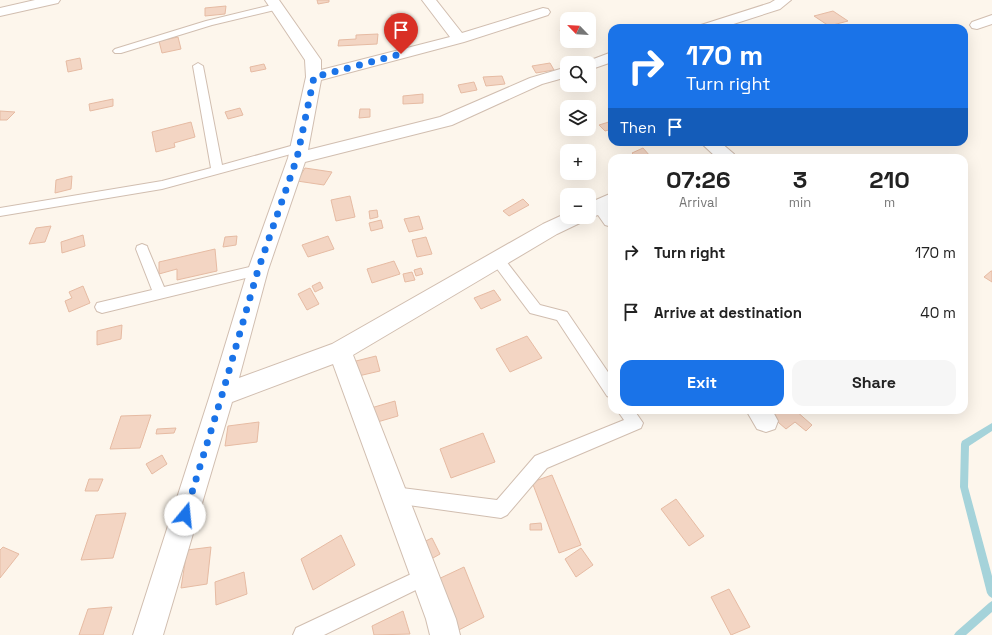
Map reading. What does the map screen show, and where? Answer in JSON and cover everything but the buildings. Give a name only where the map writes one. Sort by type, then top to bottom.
[{"type":"street","points":[[0,12],[53,0]]},
{"type":"street","points":[[429,0],[459,39]]},
{"type":"street","points":[[719,24],[775,6],[784,0]]},
{"type":"street","points":[[148,635],[222,395],[258,270],[298,153],[314,77],[313,60],[274,4]]},
{"type":"street","points":[[314,77],[459,39],[544,12]]},
{"type":"street","points":[[977,25],[992,19]]},
{"type":"street","points":[[596,64],[608,61]]},
{"type":"street","points":[[298,153],[446,121],[536,81],[560,74]]},
{"type":"street","points":[[222,395],[340,351],[550,228],[560,224]]},
{"type":"street","points":[[340,351],[445,635]]},
{"type":"lane","points":[[118,50],[274,4]]},
{"type":"lane","points":[[198,66],[217,170]]},
{"type":"lane","points":[[0,212],[162,185],[217,170],[298,153]]},
{"type":"lane","points":[[142,249],[160,293]]},
{"type":"lane","points":[[497,259],[535,309],[562,316],[608,385]]},
{"type":"lane","points":[[102,307],[258,270]]},
{"type":"lane","points":[[394,494],[501,509],[542,462],[636,423],[628,414]]},
{"type":"lane","points":[[303,635],[424,577]]},
{"type":"waterway","points":[[992,427],[965,444],[964,487],[992,593]]},
{"type":"waterway","points":[[959,635],[992,606]]},
{"type":"route","points":[[185,515],[258,270],[297,158],[314,77],[401,54]]}]
